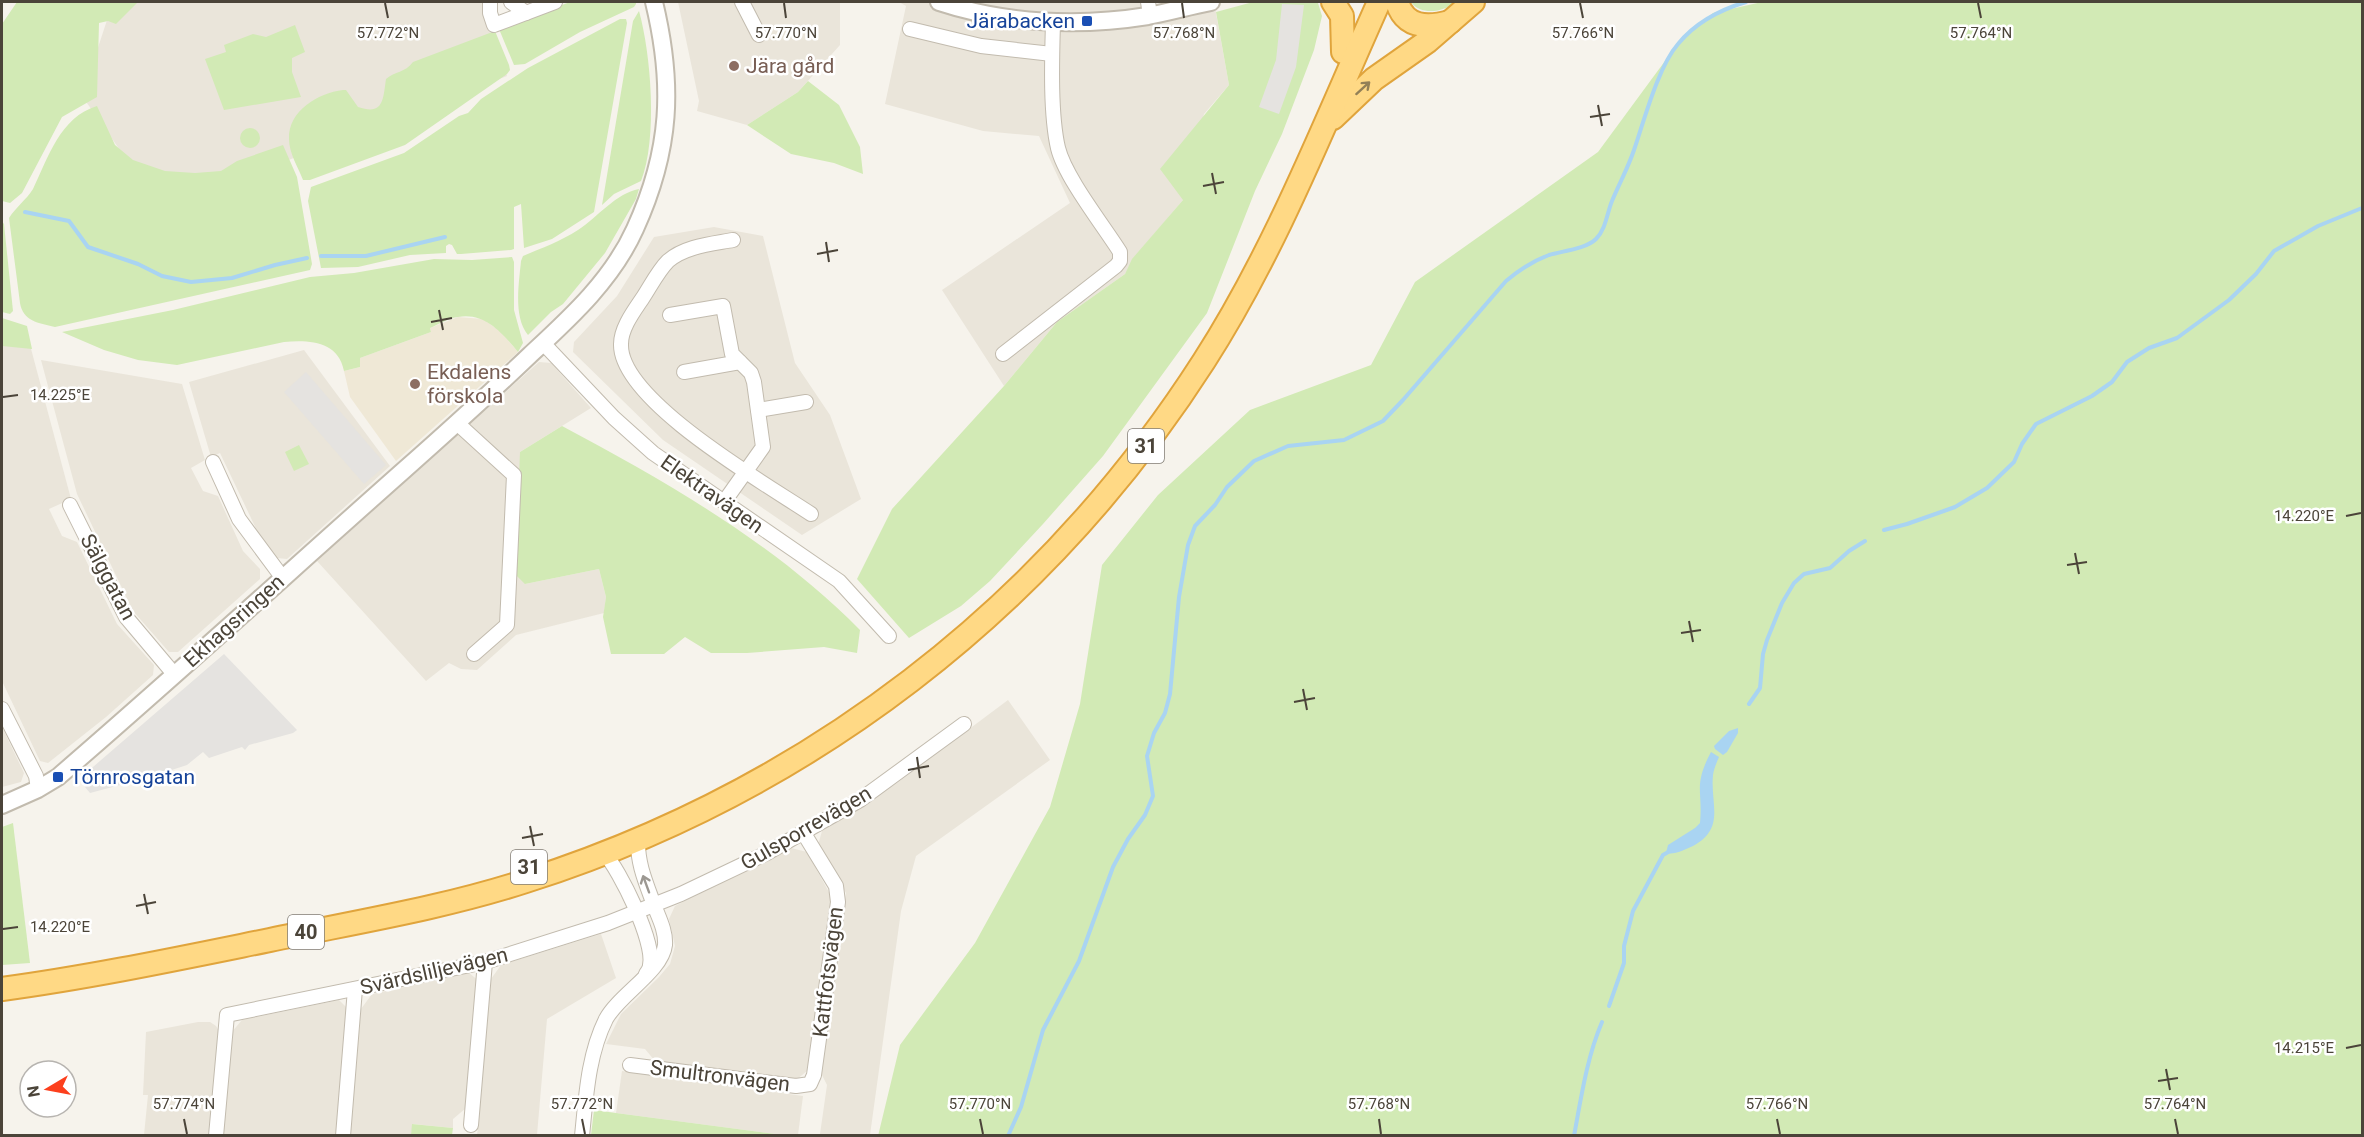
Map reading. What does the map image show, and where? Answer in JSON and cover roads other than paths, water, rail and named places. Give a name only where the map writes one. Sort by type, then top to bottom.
[{"type":"highway","points":[[1333,2],[1341,16],[1343,52]]},
{"type":"highway","name":"31","points":[[2,978],[416,898],[518,871],[605,840],[689,804],[774,759],[843,715],[932,650],[992,597],[1083,503],[1140,435],[1198,349],[1235,286],[1277,200],[1366,2]]},
{"type":"highway","name":"31","points":[[604,853],[704,810],[741,791],[806,753],[867,713],[964,638],[1019,588],[1111,491],[1150,441],[1208,356],[1237,306],[1269,247],[1379,2]]},
{"type":"highway","points":[[1397,2],[1404,16],[1419,25],[1437,26],[1450,22]]},
{"type":"highway","points":[[1322,130],[1374,79],[1428,41],[1473,2]]},
{"type":"highway","name":"40","points":[[2,989],[101,972],[447,903],[526,881],[604,853]]},
{"type":"street","points":[[490,2],[490,13],[494,25],[555,2]]},
{"type":"street","points":[[511,2],[526,13]]},
{"type":"street","name":"Ekhagsringen","points":[[2,805],[58,777],[457,423],[585,302],[614,266],[635,230],[652,186],[661,154],[667,116],[667,68],[654,2]]},
{"type":"street","points":[[742,2],[759,35]]},
{"type":"street","points":[[939,2],[962,9],[1053,22],[1122,19],[1149,8],[1210,2]]},
{"type":"street","points":[[1003,354],[1116,266],[1120,257],[1120,252],[1065,167],[1058,148],[1052,54],[1053,22]]},
{"type":"street","points":[[910,29],[981,46],[1052,54]]},
{"type":"street","points":[[733,240],[696,247],[670,259],[632,313],[621,343],[622,354],[631,375],[670,418],[811,514]]},
{"type":"street","points":[[670,315],[723,306],[732,354],[751,373],[763,447],[724,502]]},
{"type":"street","name":"Elektravägen","points":[[543,343],[614,418],[653,453],[839,581],[889,636]]},
{"type":"street","points":[[684,372],[740,362]]},
{"type":"street","points":[[758,410],[806,402]]},
{"type":"street","points":[[457,423],[510,470],[514,475],[515,485],[507,625],[474,654]]},
{"type":"street","points":[[213,462],[239,519],[282,578]]},
{"type":"street","name":"Sälggatan","points":[[70,505],[126,617],[174,674]]},
{"type":"street","points":[[2,709],[36,776],[38,789]]},
{"type":"street","name":"Gulsporrevägen","points":[[636,911],[719,877],[860,800],[964,724]]},
{"type":"street","name":"Kattfotsvägen","points":[[803,832],[836,886],[838,902],[814,1075],[810,1084]]},
{"type":"street","points":[[582,1136],[588,1083],[598,1040],[607,1018],[660,959],[665,946],[665,933],[639,864],[638,839]]},
{"type":"street","points":[[604,853],[618,870],[636,911],[650,953],[650,966],[646,974]]},
{"type":"street","name":"Svärdsliljevägen","points":[[216,1136],[227,1015],[485,962],[561,939],[636,911]]},
{"type":"street","points":[[471,1125],[485,962]]},
{"type":"street","points":[[343,1136],[355,989]]},
{"type":"street","name":"Smultronvägen","points":[[630,1065],[796,1086],[810,1084]]},
{"type":"water","points":[[1738,728],[1738,733],[1727,752],[1723,755],[1715,749],[1714,746],[1729,731]]},
{"type":"water","points":[[1711,752],[1719,757],[1713,775],[1714,815],[1710,831],[1693,846],[1676,853],[1666,853],[1668,845],[1700,823],[1700,781]]},
{"type":"waterway","points":[[1008,1136],[1021,1107],[1043,1030],[1079,961],[1113,867],[1128,839],[1145,815],[1153,796],[1147,756],[1154,733],[1165,713],[1170,694],[1179,597],[1188,545],[1195,526],[1215,505],[1227,487],[1254,461],[1288,446],[1344,440],[1383,421],[1506,281],[1537,260],[1580,247],[1596,239],[1604,226],[1612,201],[1632,157],[1658,80],[1671,54],[1685,36],[1700,23],[1717,13],[1746,2]]},
{"type":"waterway","points":[[1884,530],[1955,507],[1987,488],[2014,462],[2022,444],[2036,424],[2092,396],[2112,382],[2127,362],[2149,348],[2177,338],[2229,300],[2256,274],[2274,251],[2318,226],[2362,208]]},
{"type":"waterway","points":[[25,212],[69,221],[88,247],[138,264],[162,276],[191,282],[232,278],[307,258]]},
{"type":"waterway","points":[[321,256],[366,256],[445,237]]},
{"type":"waterway","points":[[1749,704],[1760,688],[1763,654],[1767,640],[1782,603],[1794,583],[1804,574],[1830,568],[1849,551],[1865,541]]},
{"type":"waterway","points":[[1609,1006],[1624,963],[1624,946],[1633,911],[1663,855],[1670,851]]},
{"type":"waterway","points":[[1574,1136],[1588,1063],[1602,1022]]},
{"type":"place","name":"Järabacken","points":[[1087,21]]},
{"type":"place","name":"Jära gård","points":[[734,66]]},
{"type":"place","name":"Ekdalens förskola","points":[[415,384]]},
{"type":"place","name":"Törnrosgatan","points":[[58,777]]}]
